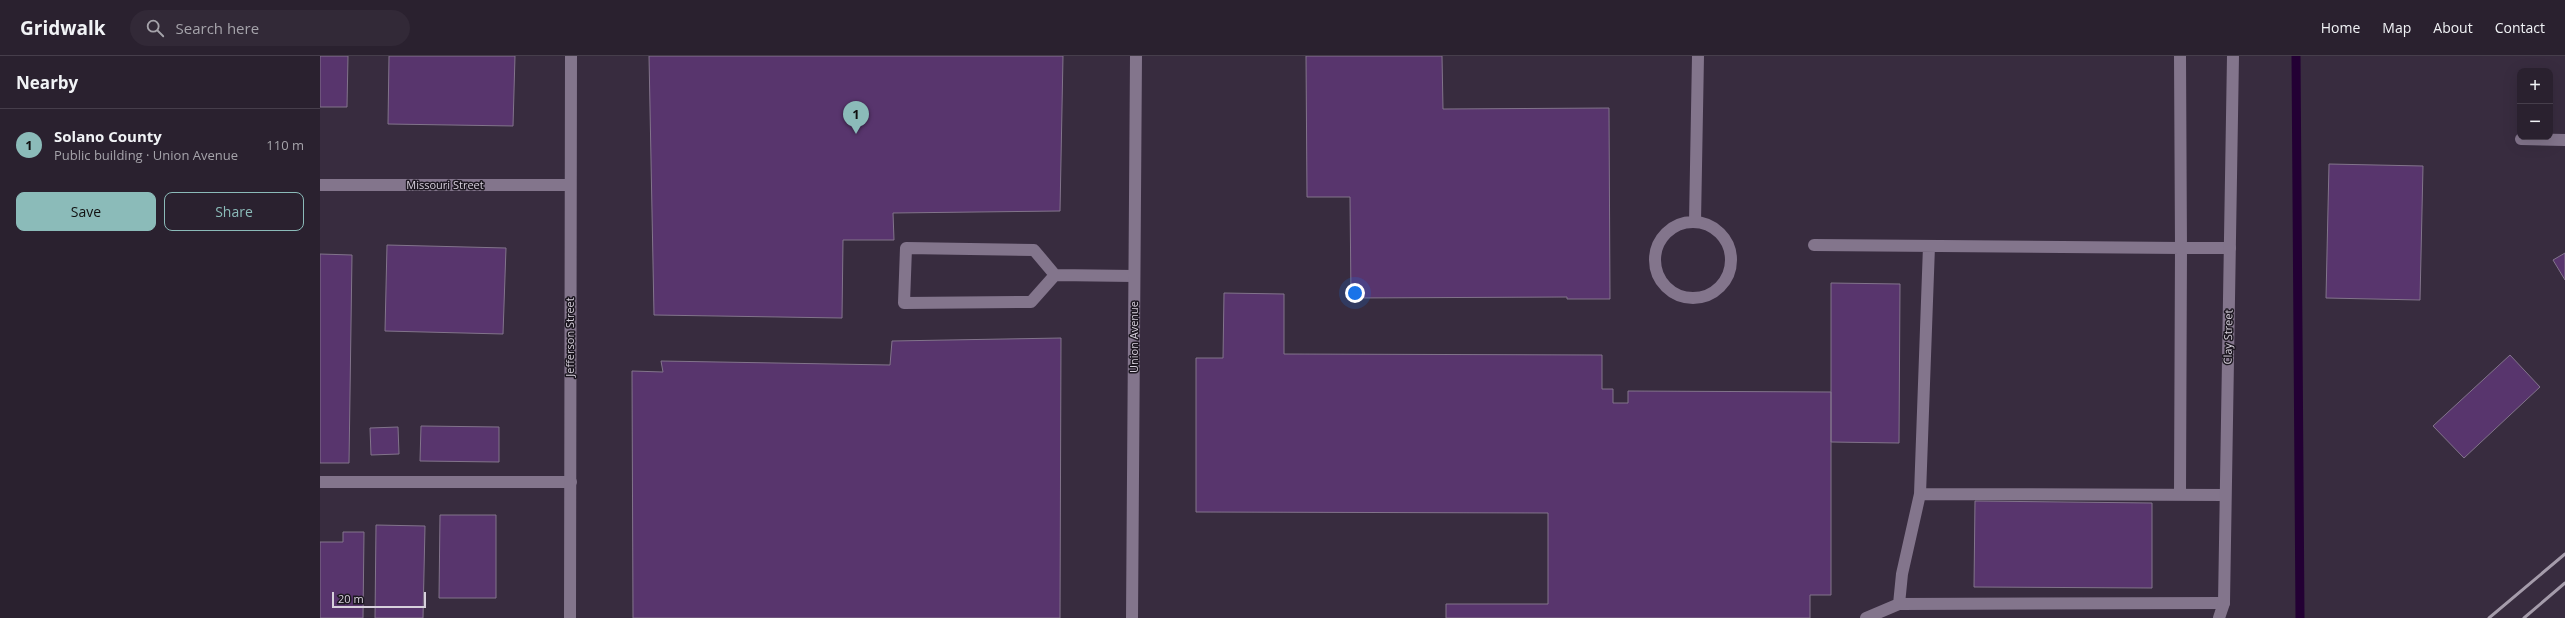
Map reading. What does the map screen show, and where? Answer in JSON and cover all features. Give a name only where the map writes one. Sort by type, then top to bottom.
[{"type":"street","name":"Jefferson Street","points":[[570,618],[571,56]]},
{"type":"street","name":"Union Avenue","points":[[1132,618],[1136,56]]},
{"type":"street","points":[[1695,222],[1698,56]]},
{"type":"street","points":[[2180,56],[2180,495]]},
{"type":"street","name":"Clay Street","points":[[2219,618],[2224,603],[2233,56]]},
{"type":"street","points":[[2553,140],[2565,140]]},
{"type":"street","name":"Missouri Street","points":[[320,185],[570,185]]},
{"type":"street","points":[[1695,222],[1711,226],[1723,236],[1730,250],[1731,265],[1726,280],[1716,291],[1701,298],[1685,298],[1671,291],[1660,279],[1655,266],[1655,253],[1661,240],[1670,230],[1682,224],[1695,222]]},
{"type":"street","points":[[1814,245],[2230,248]]},
{"type":"street","points":[[1899,604],[1902,574],[1920,494],[1929,246]]},
{"type":"street","points":[[1055,275],[1034,250],[906,248],[904,304],[1031,302],[1055,275],[1134,276]]},
{"type":"street","points":[[320,482],[571,482]]},
{"type":"street","points":[[1920,494],[2225,495]]},
{"type":"street","points":[[1866,618],[1899,604],[2224,603]]},
{"type":"building","points":[[320,56],[348,56],[347,107],[320,107]]},
{"type":"building","points":[[389,56],[515,56],[513,126],[388,124]]},
{"type":"building","points":[[649,56],[1063,56],[1060,211],[893,213],[894,240],[843,240],[842,318],[654,315]]},
{"type":"building","points":[[1306,56],[1442,56],[1443,109],[1609,108],[1610,299],[1567,299],[1567,297],[1351,298],[1350,197],[1307,197]]},
{"type":"building","points":[[2329,164],[2423,166],[2420,300],[2326,298]]},
{"type":"building","points":[[387,245],[506,248],[503,334],[385,331]]},
{"type":"building","points":[[2565,253],[2565,280],[2553,260]]},
{"type":"building","points":[[320,254],[352,255],[349,463],[320,463]]},
{"type":"building","points":[[1831,283],[1900,284],[1899,443],[1831,442]]},
{"type":"building","points":[[1224,293],[1284,294],[1284,354],[1602,355],[1602,389],[1613,389],[1613,403],[1628,403],[1628,391],[1831,392],[1831,595],[1810,595],[1810,618],[1446,618],[1446,604],[1548,604],[1548,513],[1196,512],[1196,358],[1223,358]]},
{"type":"building","points":[[1061,338],[1060,618],[633,618],[632,371],[663,372],[661,361],[890,365],[892,341]]},
{"type":"building","points":[[2510,355],[2540,387],[2464,458],[2433,426]]},
{"type":"building","points":[[421,426],[499,427],[499,462],[420,461]]},
{"type":"building","points":[[398,427],[399,454],[371,455],[370,428]]},
{"type":"building","points":[[1975,501],[2152,503],[2152,588],[1974,587]]},
{"type":"building","points":[[440,515],[496,515],[496,598],[439,598]]},
{"type":"building","points":[[376,525],[425,526],[423,618],[375,618]]},
{"type":"building","points":[[343,532],[364,532],[363,618],[320,618],[320,542],[343,542]]},
{"type":"waterway","points":[[2296,56],[2300,618]]},
{"type":"railway","points":[[2489,618],[2565,554]]},
{"type":"railway","points":[[2524,618],[2565,583]]},
{"type":"place","name":"Solano County","points":[[856,134]]}]
